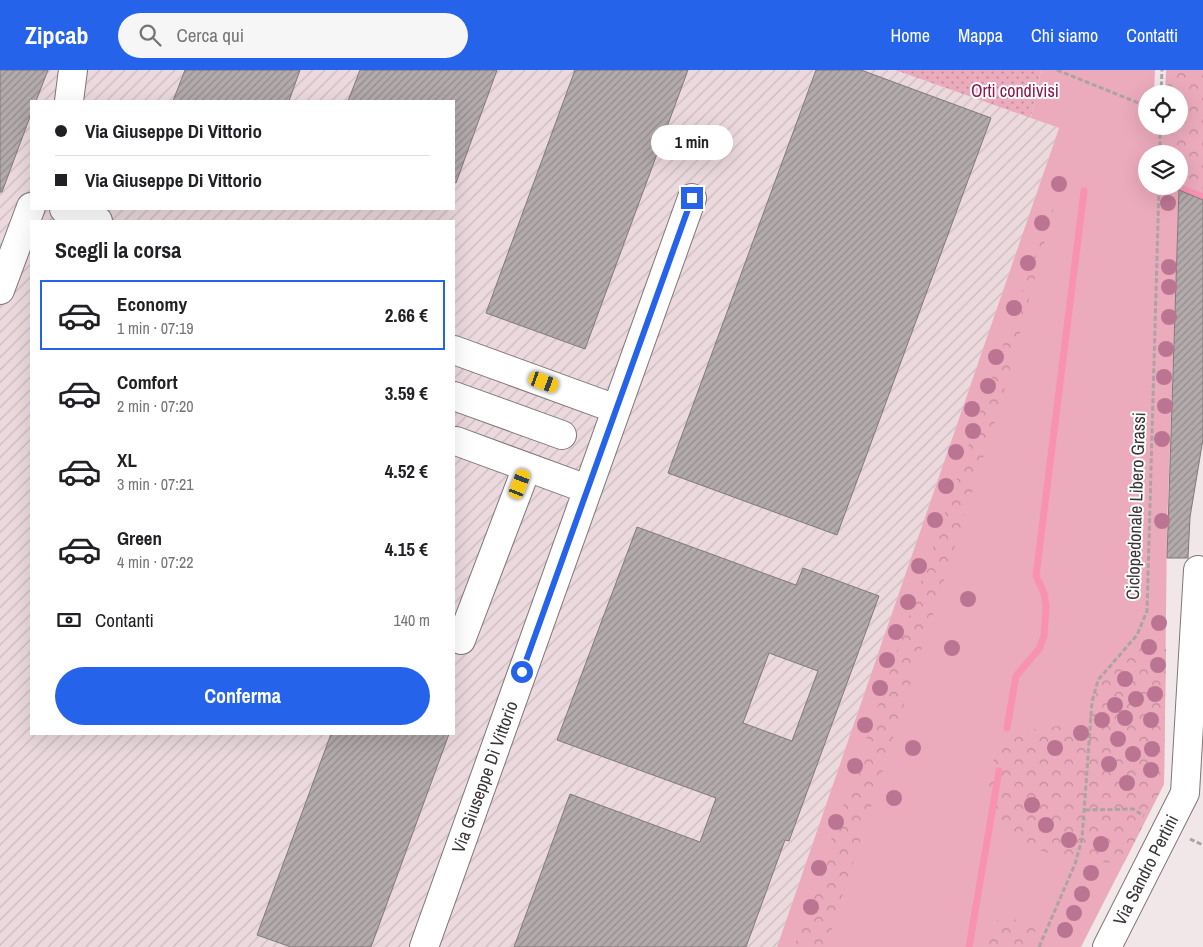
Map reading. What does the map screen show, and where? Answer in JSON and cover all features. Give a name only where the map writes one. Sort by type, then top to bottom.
[{"type":"street","points":[[69,100],[73,70]]},
{"type":"street","name":"Via Giuseppe Di Vittorio","points":[[424,947],[692,198]]},
{"type":"street","points":[[0,290],[30,210]]},
{"type":"street","points":[[67,210],[95,220]]},
{"type":"street","points":[[455,350],[616,409]]},
{"type":"street","points":[[562,435],[462,399],[455,445],[527,467],[587,489]]},
{"type":"street","points":[[455,637],[461,640],[527,467]]},
{"type":"street","name":"Via Sandro Pertini","points":[[1108,947],[1167,829],[1194,798],[1198,570]]},
{"type":"path","points":[[1057,70],[1138,103]]},
{"type":"path","points":[[1161,85],[1162,70]]},
{"type":"path","name":"Ciclopedonale Libero Grassi","points":[[1039,947],[1075,864],[1082,839],[1092,702],[1098,680],[1137,635],[1146,611],[1159,195]]},
{"type":"path","points":[[1085,810],[1133,809],[1167,829]]},
{"type":"shaded area","points":[[0,70],[895,70],[1059,128],[777,947],[0,947]]},
{"type":"green space","name":"Orti condivisi","points":[[895,70],[1041,70],[1031,118]]},
{"type":"green space","points":[[1041,70],[1155,70],[1154,85],[1138,85],[1138,135],[1188,135],[1188,85],[1203,70],[1203,200],[1188,194],[1188,145],[1138,145],[1138,195],[1179,195],[1167,530],[1164,784],[1081,947],[777,947],[1059,128],[1031,118]]},
{"type":"green space","points":[[1166,70],[1203,70],[1203,189],[1188,183],[1188,145],[1163,145],[1164,135],[1188,135],[1188,85],[1165,85]]},
{"type":"green space","points":[[1063,174],[1003,396],[826,947],[794,947]]},
{"type":"green space","points":[[1127,647],[1166,649],[1164,784],[1124,863],[1072,859],[1022,843],[1009,835],[989,817],[987,785],[996,751],[1028,730],[1073,724],[1092,702],[1098,680]]},
{"type":"green space","points":[[1001,913],[1036,929],[1027,947],[985,947]]},
{"type":"building","points":[[0,70],[48,70],[36,100],[30,100],[30,117],[2,192],[0,192]]},
{"type":"building","points":[[185,70],[300,70],[289,100],[173,100]]},
{"type":"building","points":[[360,70],[497,70],[456,183],[455,100],[348,100]]},
{"type":"building","points":[[575,70],[688,70],[585,349],[486,313]]},
{"type":"building","points":[[816,70],[861,70],[991,118],[837,535],[668,473]]},
{"type":"building","points":[[1188,194],[1203,200],[1203,439],[1190,517],[1188,558],[1167,558],[1179,195]]},
{"type":"building","points":[[637,527],[796,585],[803,568],[879,596],[789,841],[785,840],[746,947],[514,947],[570,794],[700,842],[716,798],[557,740]],"holes":[[[769,653],[818,671],[792,741],[743,723]]]},
{"type":"building","points":[[331,735],[449,735],[371,947],[291,947],[257,935]]},
{"type":"waterway","points":[[1007,728],[1016,676],[1039,649],[1044,636],[1046,606],[1044,593],[1036,576],[1084,191]]},
{"type":"waterway","points":[[1188,191],[1203,197]]},
{"type":"waterway","points":[[969,947],[999,771]]},
{"type":"route","points":[[522,672],[692,198]]}]
